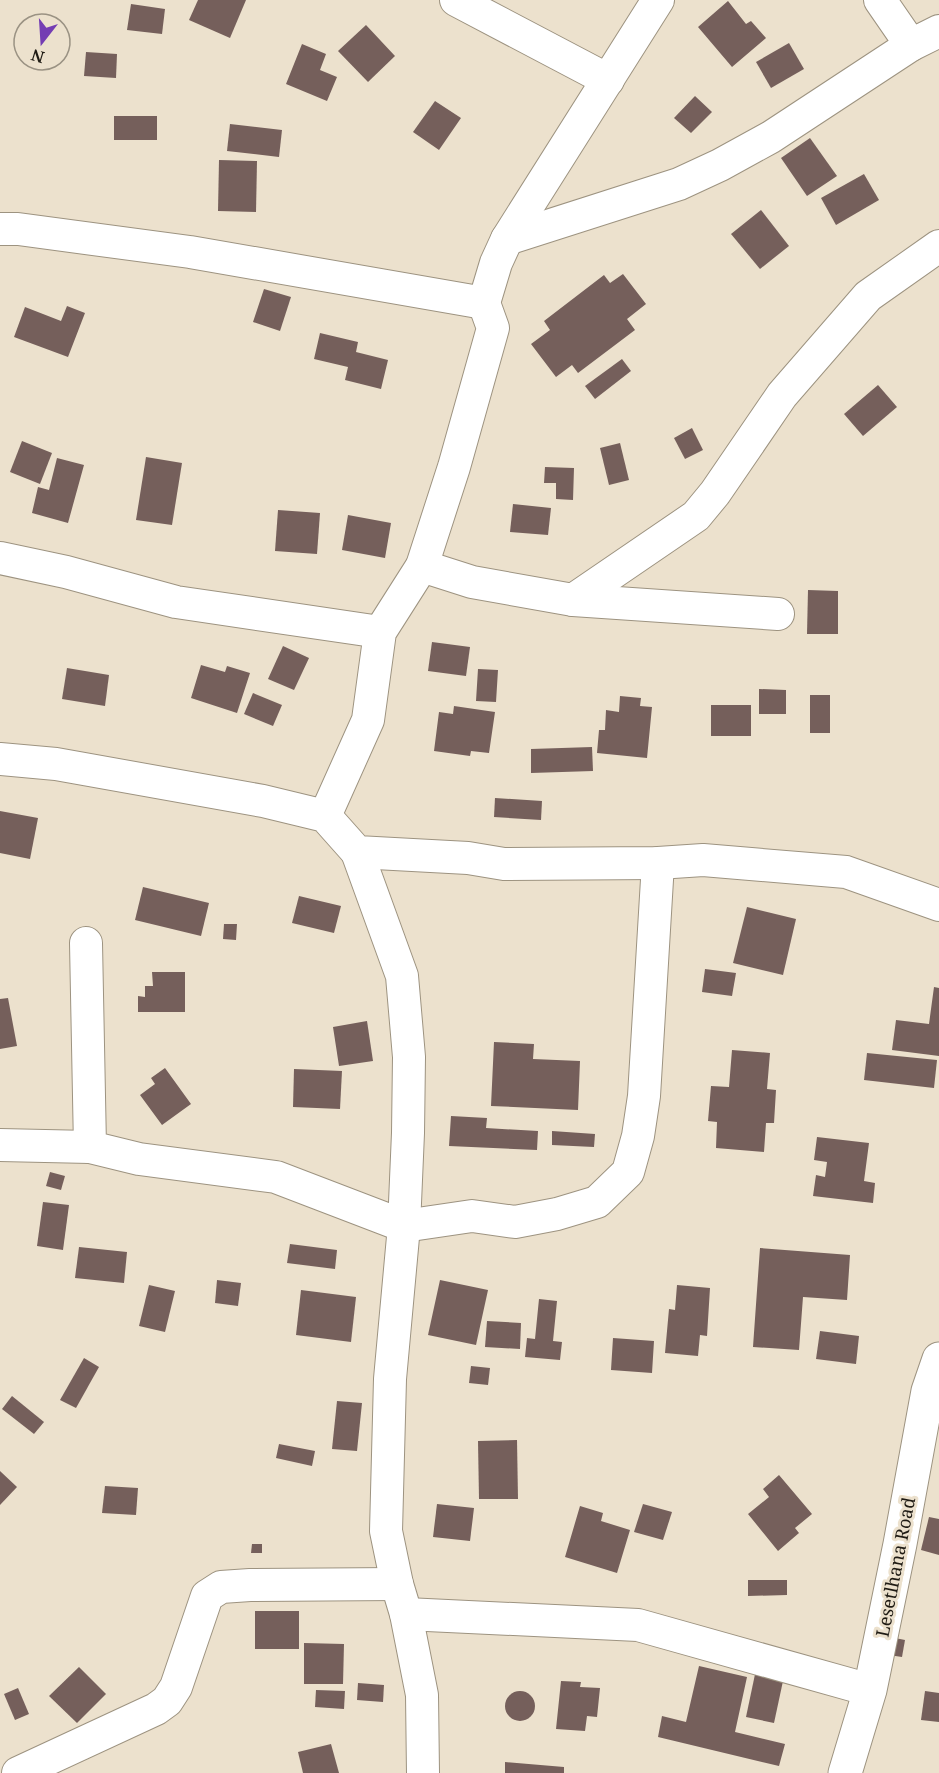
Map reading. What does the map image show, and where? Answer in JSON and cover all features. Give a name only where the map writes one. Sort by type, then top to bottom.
[{"type":"street","points":[[456,0],[608,80]]},
{"type":"street","points":[[325,816],[368,720],[380,632],[422,566],[454,468],[493,328],[484,303],[496,263],[507,239],[658,0]]},
{"type":"street","points":[[880,0],[911,45]]},
{"type":"street","points":[[507,239],[680,184],[720,165],[771,137],[911,45],[939,31]]},
{"type":"street","points":[[0,229],[190,252],[484,303]]},
{"type":"street","points":[[573,600],[696,516],[715,493],[782,395],[868,296],[939,246]]},
{"type":"street","points":[[0,558],[66,572],[176,602],[380,632]]},
{"type":"street","points":[[422,566],[472,582],[573,600],[778,614]]},
{"type":"street","points":[[0,759],[56,764],[263,801],[325,816],[357,852],[402,976],[409,1057],[404,1226],[390,1379],[386,1531],[422,1695],[423,1773]]},
{"type":"street","points":[[357,852],[468,858],[504,864],[658,863],[703,860],[846,872],[939,905]]},
{"type":"street","points":[[0,1145],[90,1147],[139,1159],[276,1177],[404,1226],[472,1216],[515,1222],[557,1214],[597,1202],[628,1172],[638,1136],[644,1096],[658,863]]},
{"type":"street","points":[[86,944],[90,1147]]},
{"type":"street","name":"Lesetlhana Road","points":[[845,1773],[870,1690],[939,1359]]},
{"type":"street","points":[[18,1773],[156,1709],[167,1701],[176,1687],[207,1596],[221,1587],[397,1584]]},
{"type":"street","points":[[406,1614],[638,1625],[870,1690]]},
{"type":"building","points":[[198,0],[246,0],[230,38],[189,20]]},
{"type":"building","points":[[728,1],[746,24],[751,21],[766,38],[732,67],[698,27]]},
{"type":"building","points":[[131,4],[165,9],[162,34],[127,30]]},
{"type":"building","points":[[366,25],[395,56],[368,82],[338,51]]},
{"type":"building","points":[[789,43],[804,69],[771,88],[756,62]]},
{"type":"building","points":[[302,44],[326,54],[320,70],[337,77],[327,101],[286,84]]},
{"type":"building","points":[[86,52],[117,54],[116,78],[84,76]]},
{"type":"building","points":[[695,96],[712,112],[691,133],[674,118]]},
{"type":"building","points":[[435,101],[461,118],[439,150],[413,132]]},
{"type":"building","points":[[114,116],[157,116],[157,140],[114,140]]},
{"type":"building","points":[[230,124],[282,130],[279,157],[227,151]]},
{"type":"building","points":[[810,138],[837,176],[807,196],[781,158]]},
{"type":"building","points":[[219,160],[257,161],[256,212],[218,211]]},
{"type":"building","points":[[864,174],[879,200],[836,225],[821,198]]},
{"type":"building","points":[[761,210],[789,246],[760,269],[731,234]]},
{"type":"building","points":[[623,274],[646,304],[627,319],[635,330],[578,373],[572,365],[556,377],[531,344],[550,330],[544,321],[604,275],[610,283]]},
{"type":"building","points":[[264,289],[291,297],[280,331],[253,322]]},
{"type":"building","points":[[67,306],[85,313],[68,357],[14,337],[25,307],[61,321]]},
{"type":"building","points":[[320,333],[358,342],[356,352],[388,360],[381,389],[345,380],[348,367],[314,359]]},
{"type":"building","points":[[622,359],[631,371],[595,399],[585,386]]},
{"type":"building","points":[[878,385],[897,407],[863,436],[844,414]]},
{"type":"building","points":[[692,428],[703,450],[685,459],[674,438]]},
{"type":"building","points":[[22,441],[52,453],[40,484],[10,472]]},
{"type":"building","points":[[620,443],[629,480],[609,485],[600,448]]},
{"type":"building","points":[[146,457],[182,463],[172,525],[136,520]]},
{"type":"building","points":[[57,458],[84,465],[68,523],[32,513],[38,487],[49,490]]},
{"type":"building","points":[[545,467],[574,468],[573,500],[556,499],[556,483],[544,483]]},
{"type":"building","points":[[513,504],[551,508],[548,535],[510,532]]},
{"type":"building","points":[[278,510],[320,513],[317,554],[275,551]]},
{"type":"building","points":[[348,515],[391,523],[385,558],[342,550]]},
{"type":"building","points":[[808,590],[838,591],[838,634],[807,634]]},
{"type":"building","points":[[432,642],[470,647],[466,676],[428,671]]},
{"type":"building","points":[[283,646],[309,658],[294,690],[268,679]]},
{"type":"building","points":[[201,665],[225,672],[227,666],[250,673],[237,713],[191,698]]},
{"type":"building","points":[[67,668],[109,675],[105,706],[62,699]]},
{"type":"building","points":[[478,669],[498,670],[496,702],[476,701]]},
{"type":"building","points":[[759,689],[786,690],[786,714],[759,714]]},
{"type":"building","points":[[253,693],[282,705],[273,726],[244,714]]},
{"type":"building","points":[[810,695],[830,695],[830,733],[810,733]]},
{"type":"building","points":[[620,696],[641,698],[640,706],[652,707],[647,758],[597,753],[599,730],[605,730],[606,710],[619,712]]},
{"type":"building","points":[[711,705],[751,705],[751,736],[711,736]]},
{"type":"building","points":[[454,706],[495,712],[489,753],[471,751],[470,756],[434,751],[439,712],[453,714]]},
{"type":"building","points":[[592,747],[593,771],[531,773],[531,749]]},
{"type":"building","points":[[495,798],[542,801],[541,820],[494,817]]},
{"type":"building","points":[[0,811],[38,818],[30,859],[0,853]]},
{"type":"building","points":[[143,887],[209,903],[201,936],[135,920]]},
{"type":"building","points":[[299,896],[341,906],[334,933],[292,923]]},
{"type":"building","points":[[747,907],[796,919],[783,975],[733,963]]},
{"type":"building","points":[[224,924],[237,924],[236,940],[223,939]]},
{"type":"building","points":[[705,969],[736,973],[732,996],[702,992]]},
{"type":"building","points":[[152,972],[185,972],[185,1012],[138,1012],[138,996],[145,997],[145,986],[153,986]]},
{"type":"building","points":[[934,987],[939,988],[939,1056],[892,1050],[896,1020],[929,1024]]},
{"type":"building","points":[[8,998],[17,1046],[0,1049],[0,999]]},
{"type":"building","points":[[367,1021],[373,1061],[339,1066],[333,1027]]},
{"type":"building","points":[[494,1042],[534,1044],[533,1059],[580,1061],[578,1110],[491,1106]]},
{"type":"building","points":[[732,1050],[770,1053],[767,1089],[776,1090],[774,1123],[766,1123],[764,1152],[716,1148],[717,1122],[708,1121],[711,1086],[729,1087]]},
{"type":"building","points":[[867,1053],[937,1060],[934,1088],[864,1080]]},
{"type":"building","points":[[165,1068],[191,1104],[162,1125],[140,1095],[155,1084],[151,1078]]},
{"type":"building","points":[[294,1069],[342,1071],[340,1109],[293,1107]]},
{"type":"building","points":[[451,1116],[487,1118],[486,1128],[538,1131],[537,1150],[449,1146]]},
{"type":"building","points":[[552,1131],[595,1134],[594,1147],[552,1145]]},
{"type":"building","points":[[817,1137],[869,1143],[864,1181],[875,1183],[873,1203],[813,1196],[816,1175],[825,1177],[827,1162],[814,1160]]},
{"type":"building","points":[[50,1172],[65,1176],[61,1190],[46,1186]]},
{"type":"building","points":[[43,1202],[69,1205],[63,1250],[37,1246]]},
{"type":"building","points":[[290,1244],[337,1250],[335,1269],[287,1263]]},
{"type":"building","points":[[79,1247],[127,1252],[124,1283],[75,1278]]},
{"type":"building","points":[[760,1248],[850,1255],[847,1300],[803,1297],[799,1350],[753,1347]]},
{"type":"building","points":[[217,1280],[241,1283],[238,1306],[215,1303]]},
{"type":"building","points":[[440,1280],[488,1290],[476,1345],[428,1335]]},
{"type":"building","points":[[149,1285],[175,1291],[165,1332],[139,1326]]},
{"type":"building","points":[[677,1285],[710,1288],[707,1336],[700,1335],[698,1356],[665,1353],[669,1309],[675,1310]]},
{"type":"building","points":[[301,1290],[356,1297],[351,1342],[296,1335]]},
{"type":"building","points":[[539,1299],[557,1301],[553,1341],[562,1342],[560,1360],[525,1357],[527,1338],[535,1339]]},
{"type":"building","points":[[487,1321],[521,1323],[520,1349],[485,1347]]},
{"type":"building","points":[[820,1331],[859,1336],[856,1364],[816,1359]]},
{"type":"building","points":[[613,1338],[654,1341],[652,1373],[611,1370]]},
{"type":"building","points":[[84,1358],[99,1367],[76,1408],[60,1400]]},
{"type":"building","points":[[471,1366],[490,1368],[488,1385],[469,1383]]},
{"type":"building","points":[[12,1396],[44,1422],[34,1434],[2,1409]]},
{"type":"building","points":[[337,1401],[362,1403],[357,1451],[332,1449]]},
{"type":"building","points":[[517,1440],[518,1499],[479,1499],[478,1441]]},
{"type":"building","points":[[279,1444],[315,1451],[312,1466],[276,1458]]},
{"type":"building","points":[[0,1471],[17,1487],[0,1505]]},
{"type":"building","points":[[779,1475],[812,1514],[795,1528],[799,1533],[778,1551],[748,1514],[769,1497],[763,1489]]},
{"type":"building","points":[[105,1486],[138,1488],[136,1515],[102,1513]]},
{"type":"building","points":[[437,1504],[474,1508],[470,1541],[433,1537]]},
{"type":"building","points":[[643,1504],[672,1512],[663,1540],[634,1532]]},
{"type":"building","points":[[580,1506],[603,1513],[601,1521],[630,1530],[617,1573],[565,1557]]},
{"type":"building","points":[[929,1517],[939,1519],[939,1555],[921,1550]]},
{"type":"building","points":[[252,1544],[262,1544],[262,1553],[251,1553]]},
{"type":"building","points":[[748,1580],[787,1580],[787,1595],[748,1596]]},
{"type":"building","points":[[255,1611],[299,1611],[299,1649],[255,1649]]},
{"type":"building","points":[[885,1636],[905,1640],[902,1657],[882,1654]]},
{"type":"building","points":[[304,1643],[344,1644],[343,1684],[304,1684]]},
{"type":"building","points":[[758,1660],[786,1667],[774,1723],[746,1717]]},
{"type":"building","points":[[699,1666],[747,1677],[735,1732],[785,1744],[779,1766],[658,1737],[662,1716],[686,1722]]},
{"type":"building","points":[[79,1667],[106,1694],[77,1723],[49,1696]]},
{"type":"building","points":[[561,1681],[581,1682],[580,1687],[600,1688],[597,1717],[587,1716],[585,1731],[556,1729]]},
{"type":"building","points":[[358,1683],[384,1685],[383,1702],[357,1700]]},
{"type":"building","points":[[18,1688],[29,1714],[15,1720],[4,1694]]},
{"type":"building","points":[[316,1690],[345,1691],[344,1709],[315,1707]]},
{"type":"building","points":[[520,1691],[526,1692],[534,1700],[534,1712],[526,1720],[520,1721],[514,1720],[506,1712],[505,1706],[506,1700],[514,1692]]},
{"type":"building","points":[[925,1691],[939,1693],[939,1722],[921,1720]]},
{"type":"building","points":[[331,1744],[339,1773],[303,1773],[298,1752]]},
{"type":"building","points":[[505,1762],[564,1767],[564,1773],[505,1773]]}]
